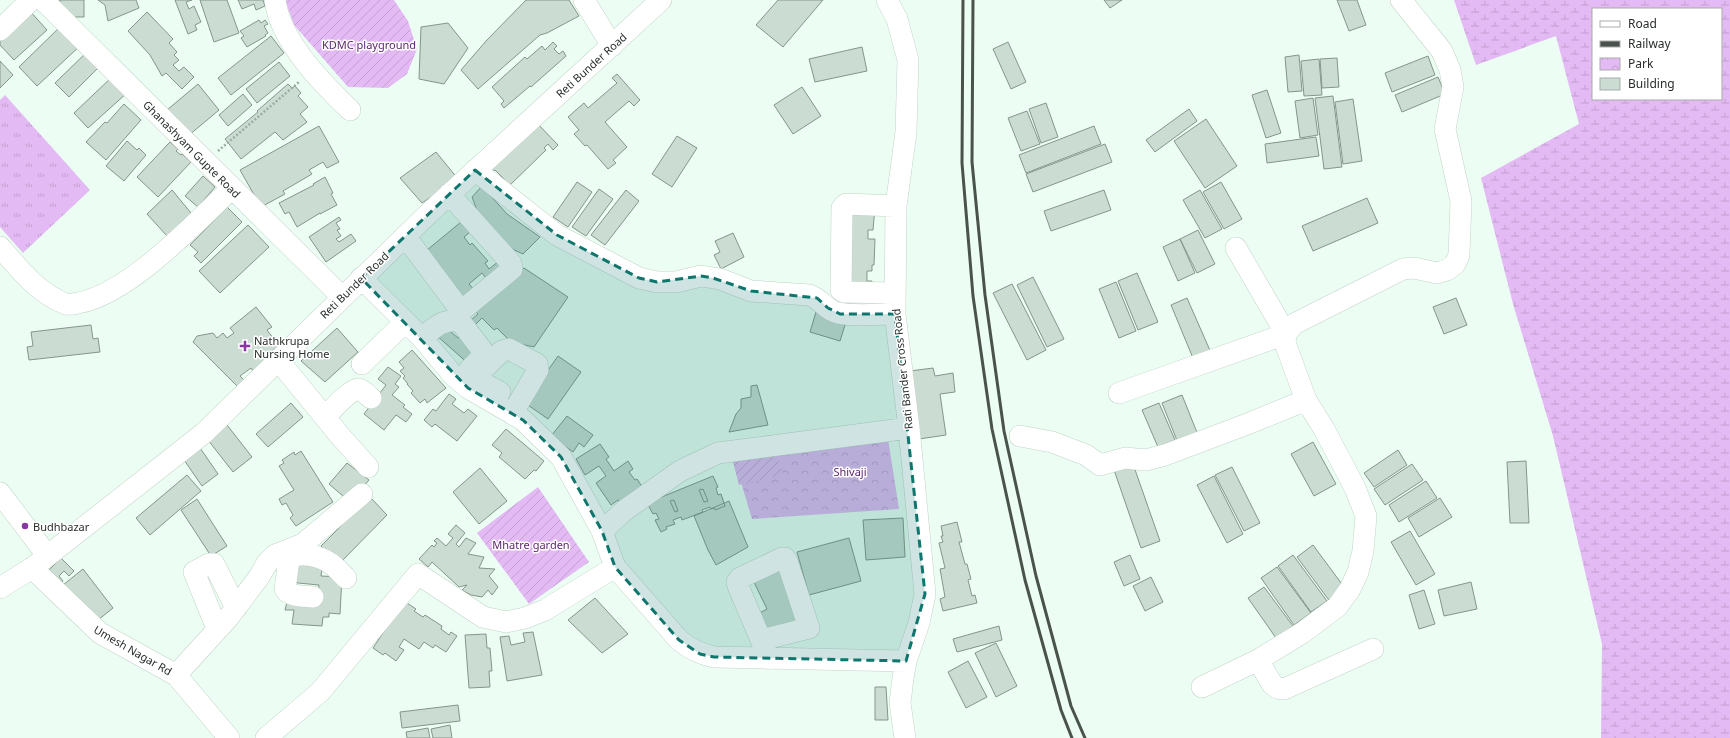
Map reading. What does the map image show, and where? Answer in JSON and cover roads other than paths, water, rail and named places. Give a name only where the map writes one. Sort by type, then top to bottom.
[{"type":"street","points":[[0,30],[31,0]]},
{"type":"street","name":"Ghanashyam Gupte Road","points":[[43,0],[342,297]]},
{"type":"street","points":[[275,0],[284,28],[304,61],[323,83],[350,110]]},
{"type":"street","points":[[584,0],[612,46]]},
{"type":"street","name":"Reti Bunder Road","points":[[0,588],[39,562],[204,433],[361,278],[449,194],[612,46],[660,0]]},
{"type":"street","name":"Rati Bander Cross Road","points":[[887,0],[897,19],[908,60],[906,132],[896,206],[895,314],[909,428],[924,594],[918,623],[906,661],[900,703],[905,738]]},
{"type":"street","points":[[1119,393],[1286,334],[1294,324],[1309,315],[1403,269],[1414,268],[1436,273],[1447,270],[1455,264],[1459,255],[1461,201],[1445,129],[1453,87],[1451,76],[1442,51],[1402,0]]},
{"type":"street","points":[[475,170],[557,236],[639,278],[657,282],[676,282],[701,276],[713,278],[750,291],[809,295],[817,298],[828,308],[840,314],[895,314]]},
{"type":"street","points":[[0,248],[21,271],[44,292],[68,305],[87,302],[103,296],[136,275],[232,188]]},
{"type":"street","points":[[405,236],[458,307],[461,308],[466,307],[512,269],[511,263],[449,194]]},
{"type":"street","points":[[895,293],[844,292],[841,290],[842,208],[846,204],[896,206]]},
{"type":"street","points":[[1202,686],[1258,660],[1302,634],[1337,607],[1350,590],[1358,572],[1363,551],[1366,516],[1355,488],[1324,429],[1306,400],[1285,343],[1286,334],[1236,248]]},
{"type":"street","points":[[361,278],[405,322],[426,334],[454,375],[468,388],[516,408],[522,420],[561,457],[602,531],[615,567],[679,640],[688,648],[700,654],[714,658],[906,661]]},
{"type":"street","points":[[362,364],[405,322]]},
{"type":"street","points":[[278,360],[368,467]]},
{"type":"street","points":[[325,417],[356,389],[359,389],[371,398]]},
{"type":"street","points":[[1020,436],[1052,442],[1086,455],[1100,464],[1125,458],[1146,460],[1165,455],[1250,424],[1306,400]]},
{"type":"street","points":[[602,531],[625,510],[680,471],[718,454],[909,428]]},
{"type":"street","name":"Umesh Nagar Rd","points":[[0,493],[39,562],[100,633],[176,675],[228,738]]},
{"type":"street","points":[[176,675],[236,608],[259,577],[267,563],[275,555],[287,552],[303,544],[362,494]]},
{"type":"street","points":[[303,544],[318,549],[343,572],[331,563],[316,556],[299,555],[291,557],[289,559],[290,571],[285,589],[286,592],[290,594],[313,597]]},
{"type":"street","points":[[267,563],[290,571]]},
{"type":"street","points":[[219,628],[208,608],[194,572],[209,564],[214,564],[236,608]]},
{"type":"street","points":[[266,738],[320,692],[418,574],[483,617],[506,622],[525,618],[544,610],[615,567]]},
{"type":"street","points":[[761,640],[769,659]]},
{"type":"street","points":[[1258,660],[1272,684],[1277,688],[1284,689],[1373,648]]},
{"type":"railway","points":[[963,0],[962,163],[973,296],[992,429],[1025,580],[1061,710],[1072,738]]},
{"type":"railway","points":[[973,0],[972,162],[985,295],[1004,431],[1036,576],[1071,706],[1085,738]]},
{"type":"place","name":"Nathkrupa Nursing Home","points":[[245,346]]},
{"type":"place","name":"Budhbazar","points":[[25,526]]},
{"type":"park label","name":"KDMC playground","points":[[369,44]]},
{"type":"park label","name":"Shivaji","points":[[850,471]]},
{"type":"park label","name":"Mhatre garden","points":[[531,544]]}]
